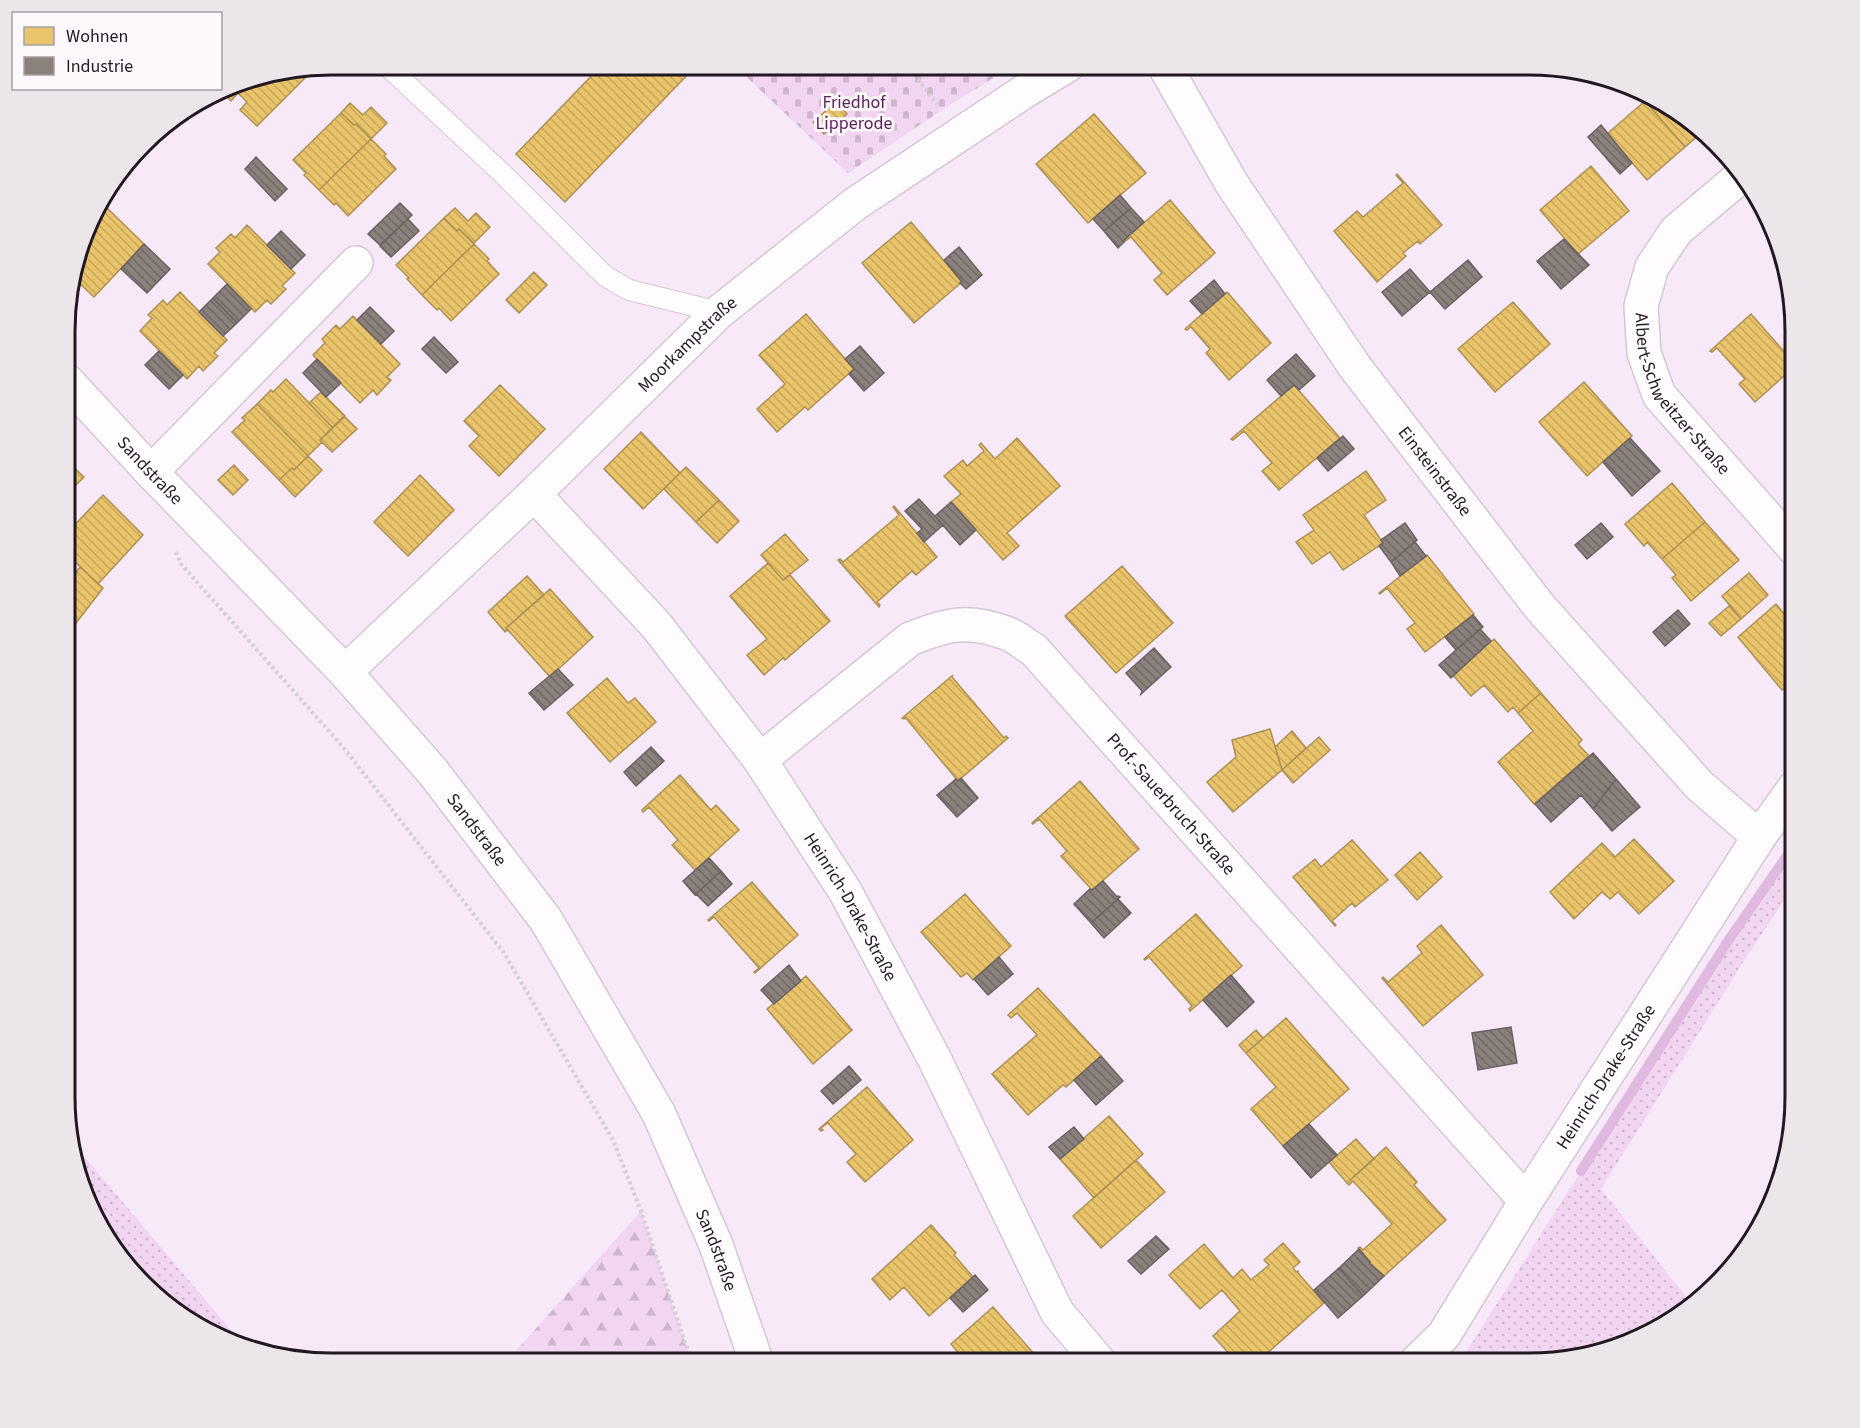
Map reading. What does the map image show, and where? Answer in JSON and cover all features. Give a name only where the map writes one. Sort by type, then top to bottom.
[{"type":"street","name":"Moorkampstraße","points":[[345,672],[534,494],[719,312],[855,204],[1051,75]]},
{"type":"street","name":"Einsteinstraße","points":[[1170,75],[1232,184],[1355,367],[1539,606],[1699,785],[1759,837]]},
{"type":"street","name":"Albert-Schweitzer-Straße","points":[[1736,180],[1676,231],[1652,267],[1641,306],[1644,353],[1659,395],[1785,538]]},
{"type":"street","points":[[151,472],[356,263]]},
{"type":"street","name":"Sandstraße","points":[[75,390],[151,472],[345,672],[433,772],[546,920],[659,1114],[716,1245],[754,1353]]},
{"type":"street","name":"Heinrich-Drake-Straße","points":[[534,494],[656,625],[760,760],[845,891],[934,1058],[1057,1312],[1092,1353]]},
{"type":"street","name":"Prof.-Sauerbruch-Straße","points":[[760,760],[910,639],[939,627],[968,624],[1008,633],[1034,650],[1526,1201]]},
{"type":"street","name":"Heinrich-Drake-Straße","points":[[1426,1353],[1444,1335],[1526,1201],[1759,837],[1785,801]]},
{"type":"lane","points":[[398,75],[505,176],[605,276],[629,290],[719,312]]},
{"type":"path","points":[[915,75],[942,110]]},
{"type":"path","points":[[182,564],[343,747],[504,953],[613,1140],[641,1211],[689,1353]]},
{"type":"green space","name":"Friedhof Lipperode","points":[[745,75],[998,75],[942,110],[848,173]]},
{"type":"green space","points":[[1785,858],[1785,899],[1601,1189],[1687,1298],[1642,1327],[1596,1344],[1563,1351],[1465,1353],[1728,941]]},
{"type":"green space","points":[[81,1153],[234,1334],[189,1310],[162,1290],[138,1266],[118,1239],[101,1210]]},
{"type":"green space","points":[[641,1211],[689,1353],[514,1353]]},
{"type":"building: Wohnen","points":[[592,75],[687,75],[565,202],[516,154]]},
{"type":"building: Wohnen","points":[[306,77],[257,126],[240,110],[247,102],[238,93],[231,101],[227,97],[248,89],[281,80]]},
{"type":"building: Wohnen","points":[[837,101],[847,114],[824,134],[813,122]]},
{"type":"building: Wohnen","points":[[1644,102],[1685,147],[1647,180],[1607,134]]},
{"type":"building: Wohnen","points":[[350,103],[363,115],[371,107],[387,123],[371,139],[341,113]]},
{"type":"building: Wohnen","points":[[1648,104],[1697,137],[1685,147]]},
{"type":"building: Wohnen","points":[[341,113],[371,139],[319,190],[293,160]]},
{"type":"building: Wohnen","points":[[1094,114],[1146,173],[1088,223],[1036,164]]},
{"type":"building: Wohnen","points":[[371,139],[386,154],[384,156],[396,169],[348,216],[319,190]]},
{"type":"building: Wohnen","points":[[1591,166],[1629,211],[1578,254],[1540,210]]},
{"type":"building: Wohnen","points":[[1397,174],[1442,225],[1420,244],[1418,241],[1403,253],[1406,256],[1377,282],[1334,231],[1357,211],[1363,217],[1403,183]]},
{"type":"building: Wohnen","points":[[1170,200],[1215,253],[1167,295],[1154,280],[1162,273],[1131,237],[1123,241]]},
{"type":"building: Wohnen","points":[[107,208],[144,244],[94,297],[80,283],[94,233]]},
{"type":"building: Wohnen","points":[[455,208],[468,221],[476,213],[490,227],[474,243],[444,218]]},
{"type":"building: Wohnen","points":[[444,218],[474,244],[422,295],[396,265]]},
{"type":"building: Wohnen","points":[[911,222],[962,282],[914,323],[862,263]]},
{"type":"building: Wohnen","points":[[247,225],[295,273],[282,286],[286,289],[271,304],[267,300],[255,312],[208,264],[220,252],[216,248],[231,234],[235,238]]},
{"type":"building: Wohnen","points":[[474,244],[489,259],[487,261],[499,274],[451,321],[422,295]]},
{"type":"building: Wohnen","points":[[534,272],[547,285],[519,313],[506,300]]},
{"type":"building: Wohnen","points":[[180,292],[227,340],[214,353],[218,356],[203,371],[199,366],[187,379],[140,331],[152,318],[148,315],[163,300],[167,305]]},
{"type":"building: Wohnen","points":[[1227,292],[1271,343],[1229,380],[1206,353],[1210,349],[1191,327],[1185,329]]},
{"type":"building: Wohnen","points":[[1513,302],[1550,344],[1495,392],[1458,349]]},
{"type":"building: Wohnen","points":[[806,314],[854,369],[808,410],[805,407],[777,432],[757,409],[785,384],[759,355]]},
{"type":"building: Wohnen","points":[[1751,314],[1785,353],[1785,375],[1755,402],[1739,384],[1745,379],[1717,348],[1710,351]]},
{"type":"building: Wohnen","points":[[353,316],[400,364],[387,377],[391,380],[377,395],[373,390],[360,403],[313,355],[325,343],[322,339],[336,325],[340,329]]},
{"type":"building: Wohnen","points":[[286,379],[333,428],[308,456],[257,404]]},
{"type":"building: Wohnen","points":[[1584,382],[1632,436],[1587,476],[1539,422]]},
{"type":"building: Wohnen","points":[[500,385],[545,429],[499,476],[469,446],[479,436],[464,421]]},
{"type":"building: Wohnen","points":[[1294,385],[1340,438],[1279,490],[1262,471],[1272,463],[1244,431],[1233,440],[1231,439]]},
{"type":"building: Wohnen","points":[[321,392],[345,416],[333,428],[309,403]]},
{"type":"building: Wohnen","points":[[257,404],[308,456],[294,470],[292,468],[279,480],[232,432],[245,420],[242,418]]},
{"type":"building: Wohnen","points":[[344,416],[357,429],[332,452],[320,440]]},
{"type":"building: Wohnen","points":[[641,432],[680,473],[643,509],[604,469]]},
{"type":"building: Wohnen","points":[[1017,438],[1060,486],[1007,533],[1019,546],[1003,560],[951,502],[961,494],[944,476],[963,460],[967,466],[984,451],[979,445],[981,443],[995,459]]},
{"type":"building: Wohnen","points":[[308,456],[322,470],[295,497],[279,480],[292,468],[294,470]]},
{"type":"building: Wohnen","points":[[234,465],[248,480],[233,495],[218,480]]},
{"type":"building: Wohnen","points":[[686,467],[719,500],[696,522],[664,489]]},
{"type":"building: Wohnen","points":[[75,468],[84,477],[75,486]]},
{"type":"building: Wohnen","points":[[1366,471],[1386,500],[1364,515],[1383,543],[1343,570],[1330,552],[1312,564],[1296,542],[1314,530],[1303,515]]},
{"type":"building: Wohnen","points":[[420,475],[454,510],[408,556],[374,522]]},
{"type":"building: Wohnen","points":[[1672,483],[1705,522],[1662,559],[1647,542],[1644,546],[1625,524]]},
{"type":"building: Wohnen","points":[[103,495],[143,535],[98,584],[75,562],[75,525]]},
{"type":"building: Wohnen","points":[[719,500],[739,521],[717,543],[696,522]]},
{"type":"building: Wohnen","points":[[894,506],[937,557],[916,575],[912,571],[877,602],[879,607],[838,560],[843,562],[899,515]]},
{"type":"building: Wohnen","points":[[1705,522],[1739,560],[1691,601],[1672,578],[1676,575],[1662,559]]},
{"type":"building: Wohnen","points":[[785,534],[808,560],[783,580],[761,555]]},
{"type":"building: Wohnen","points":[[1427,555],[1474,614],[1425,652],[1407,629],[1415,623],[1387,588],[1379,593]]},
{"type":"building: Wohnen","points":[[768,563],[783,580],[790,575],[830,621],[764,675],[747,655],[767,639],[730,596]]},
{"type":"building: Wohnen","points":[[1122,566],[1173,623],[1116,673],[1065,616]]},
{"type":"building: Wohnen","points":[[80,567],[103,588],[75,624],[75,573]]},
{"type":"building: Wohnen","points":[[1749,573],[1768,595],[1741,619],[1722,596]]},
{"type":"building: Wohnen","points":[[527,576],[544,595],[506,628],[505,632],[488,612]]},
{"type":"building: Wohnen","points":[[550,589],[593,637],[550,677],[506,628]]},
{"type":"building: Wohnen","points":[[1776,604],[1785,615],[1785,687],[1782,690],[1738,637]]},
{"type":"building: Wohnen","points":[[1729,606],[1741,619],[1721,636],[1709,623]]},
{"type":"building: Wohnen","points":[[1494,639],[1541,693],[1518,713],[1513,707],[1508,712],[1484,685],[1471,696],[1453,675]]},
{"type":"building: Wohnen","points":[[953,675],[952,677],[1004,738],[1006,736],[1008,738],[958,781],[905,717],[902,718]]},
{"type":"building: Wohnen","points":[[607,678],[628,703],[635,698],[656,722],[610,762],[567,713]]},
{"type":"building: Wohnen","points":[[1541,693],[1582,740],[1578,744],[1589,756],[1534,804],[1498,762],[1533,731],[1518,713]]},
{"type":"building: Wohnen","points":[[1270,729],[1282,770],[1233,812],[1207,782],[1236,757],[1232,740]]},
{"type":"building: Wohnen","points":[[1292,731],[1306,748],[1282,770],[1275,747]]},
{"type":"building: Wohnen","points":[[1319,737],[1330,750],[1293,783],[1282,770]]},
{"type":"building: Wohnen","points":[[680,775],[711,810],[716,805],[739,830],[695,870],[672,845],[678,840],[649,807],[643,812],[642,810]]},
{"type":"building: Wohnen","points":[[1080,781],[1139,849],[1092,890],[1061,856],[1067,851],[1039,819],[1032,823]]},
{"type":"building: Wohnen","points":[[1634,839],[1674,881],[1639,914],[1618,892],[1610,899],[1602,892],[1574,919],[1550,892],[1602,843],[1615,857]]},
{"type":"building: Wohnen","points":[[1352,840],[1388,880],[1355,907],[1352,903],[1332,921],[1335,926],[1293,877],[1315,859],[1321,867]]},
{"type":"building: Wohnen","points":[[1420,852],[1442,877],[1417,900],[1395,875]]},
{"type":"building: Wohnen","points":[[752,882],[798,935],[755,973],[759,968],[714,917],[708,920]]},
{"type":"building: Wohnen","points":[[965,894],[1011,946],[973,980],[967,973],[961,977],[921,932]]},
{"type":"building: Wohnen","points":[[1196,914],[1242,966],[1190,1011],[1192,1006],[1149,957],[1144,959]]},
{"type":"building: Wohnen","points":[[1441,925],[1483,975],[1423,1026],[1382,978],[1388,982],[1422,953],[1417,946]]},
{"type":"building: Wohnen","points":[[806,976],[852,1030],[813,1064],[767,1009]]},
{"type":"building: Wohnen","points":[[1038,988],[1101,1056],[1066,1087],[1063,1085],[1028,1115],[992,1074],[1037,1035],[1017,1013],[1011,1018],[1008,1015]]},
{"type":"building: Wohnen","points":[[1286,1018],[1349,1089],[1283,1146],[1251,1109],[1276,1087],[1246,1053]]},
{"type":"building: Wohnen","points":[[1256,1030],[1263,1038],[1246,1053],[1239,1045]]},
{"type":"building: Wohnen","points":[[867,1087],[913,1140],[865,1182],[847,1162],[856,1154],[828,1123],[821,1128],[823,1130],[819,1129]]},
{"type":"building: Wohnen","points":[[1109,1116],[1143,1154],[1094,1198],[1060,1159]]},
{"type":"building: Wohnen","points":[[1356,1139],[1374,1159],[1347,1183],[1329,1162]]},
{"type":"building: Wohnen","points":[[1386,1147],[1417,1182],[1414,1185],[1446,1220],[1384,1276],[1369,1263],[1358,1248],[1363,1250],[1392,1224],[1353,1181],[1349,1185],[1347,1183]]},
{"type":"building: Wohnen","points":[[1136,1160],[1165,1192],[1101,1248],[1073,1216]]},
{"type":"building: Wohnen","points":[[931,1225],[956,1253],[954,1255],[973,1277],[929,1316],[904,1287],[890,1300],[872,1279]]},
{"type":"building: Wohnen","points":[[1283,1243],[1300,1262],[1293,1268],[1324,1303],[1267,1353],[1229,1353],[1213,1336],[1240,1311],[1222,1290],[1200,1309],[1169,1275],[1204,1244],[1233,1278],[1242,1269],[1251,1280],[1269,1265],[1264,1260]]},
{"type":"building: Wohnen","points":[[993,1307],[1033,1353],[959,1353],[951,1344]]},
{"type":"building: Industrie","points":[[1601,125],[1632,163],[1620,174],[1588,137]]},
{"type":"building: Industrie","points":[[256,157],[287,189],[275,201],[245,169]]},
{"type":"building: Industrie","points":[[1120,195],[1131,208],[1104,231],[1093,219]]},
{"type":"building: Industrie","points":[[400,203],[412,215],[380,245],[368,234]]},
{"type":"building: Industrie","points":[[1131,208],[1144,222],[1118,248],[1104,231]]},
{"type":"building: Industrie","points":[[408,219],[419,231],[391,257],[380,246]]},
{"type":"building: Industrie","points":[[281,231],[305,255],[291,269],[267,245]]},
{"type":"building: Industrie","points":[[1564,239],[1589,265],[1561,289],[1537,261]]},
{"type":"building: Industrie","points":[[144,244],[170,269],[147,293],[121,269]]},
{"type":"building: Industrie","points":[[959,247],[982,275],[966,289],[944,260]]},
{"type":"building: Industrie","points":[[1468,260],[1482,277],[1445,309],[1430,292]]},
{"type":"building: Industrie","points":[[1410,269],[1430,292],[1402,316],[1382,292]]},
{"type":"building: Industrie","points":[[1214,280],[1225,294],[1202,314],[1190,301]]},
{"type":"building: Industrie","points":[[227,284],[251,309],[237,323],[213,298]]},
{"type":"building: Industrie","points":[[213,298],[237,323],[223,336],[199,312]]},
{"type":"building: Industrie","points":[[370,307],[394,331],[381,344],[357,320]]},
{"type":"building: Industrie","points":[[434,337],[458,362],[446,373],[422,349]]},
{"type":"building: Industrie","points":[[860,346],[884,373],[864,391],[849,374],[854,369],[845,359]]},
{"type":"building: Industrie","points":[[159,351],[183,375],[169,389],[145,365]]},
{"type":"building: Industrie","points":[[1296,354],[1315,376],[1299,390],[1294,385],[1281,396],[1267,380]]},
{"type":"building: Industrie","points":[[317,359],[341,383],[326,397],[303,373]]},
{"type":"building: Industrie","points":[[1343,436],[1354,449],[1328,471],[1317,458]]},
{"type":"building: Industrie","points":[[1630,438],[1660,471],[1632,496],[1603,462]]},
{"type":"building: Industrie","points":[[919,499],[943,525],[924,542],[917,533],[922,529],[905,511]]},
{"type":"building: Industrie","points":[[951,502],[976,530],[960,545],[935,516]]},
{"type":"building: Industrie","points":[[1405,523],[1417,540],[1391,562],[1379,546],[1383,543],[1381,540]]},
{"type":"building: Industrie","points":[[1601,523],[1613,537],[1587,559],[1575,545]]},
{"type":"building: Industrie","points":[[1415,542],[1426,556],[1400,576],[1391,562]]},
{"type":"building: Industrie","points":[[1678,610],[1690,624],[1665,646],[1653,632]]},
{"type":"building: Industrie","points":[[1473,615],[1483,627],[1456,650],[1445,637]]},
{"type":"building: Industrie","points":[[1480,629],[1491,641],[1451,678],[1439,665]]},
{"type":"building: Industrie","points":[[1154,648],[1171,667],[1141,694],[1142,691],[1126,673]]},
{"type":"building: Industrie","points":[[558,669],[573,685],[544,710],[529,693]]},
{"type":"building: Industrie","points":[[651,747],[664,761],[636,786],[624,772]]},
{"type":"building: Industrie","points":[[1593,753],[1616,779],[1593,809],[1581,795],[1551,822],[1535,804]]},
{"type":"building: Industrie","points":[[961,778],[978,798],[957,817],[937,795],[956,779],[958,781]]},
{"type":"building: Industrie","points":[[1616,779],[1640,807],[1612,831],[1593,809]]},
{"type":"building: Industrie","points":[[709,858],[721,871],[695,895],[683,881]]},
{"type":"building: Industrie","points":[[721,871],[732,884],[708,906],[696,894]]},
{"type":"building: Industrie","points":[[1103,881],[1117,897],[1120,897],[1091,923],[1074,904],[1090,889],[1092,890]]},
{"type":"building: Industrie","points":[[1118,899],[1131,913],[1104,938],[1091,923]]},
{"type":"building: Industrie","points":[[999,957],[1013,974],[988,995],[974,979]]},
{"type":"building: Industrie","points":[[789,965],[801,981],[774,1004],[761,990]]},
{"type":"building: Industrie","points":[[1231,975],[1254,1002],[1227,1027],[1203,1000]]},
{"type":"building: Industrie","points":[[1511,1027],[1517,1063],[1478,1070],[1472,1033]]},
{"type":"building: Industrie","points":[[1101,1056],[1123,1081],[1096,1105],[1074,1080]]},
{"type":"building: Industrie","points":[[849,1066],[861,1080],[833,1104],[821,1091]]},
{"type":"building: Industrie","points":[[1309,1124],[1337,1155],[1311,1178],[1283,1146]]},
{"type":"building: Industrie","points":[[1074,1127],[1084,1139],[1060,1159],[1049,1147]]},
{"type":"building: Industrie","points":[[1156,1236],[1169,1249],[1141,1274],[1128,1261]]},
{"type":"building: Industrie","points":[[1359,1249],[1369,1263],[1384,1276],[1363,1296],[1339,1268]]},
{"type":"building: Industrie","points":[[1339,1268],[1363,1296],[1338,1318],[1314,1290]]},
{"type":"building: Industrie","points":[[975,1275],[988,1290],[963,1312],[950,1298]]},
{"type":"waterway","points":[[1581,1171],[1728,941],[1785,858]]}]
